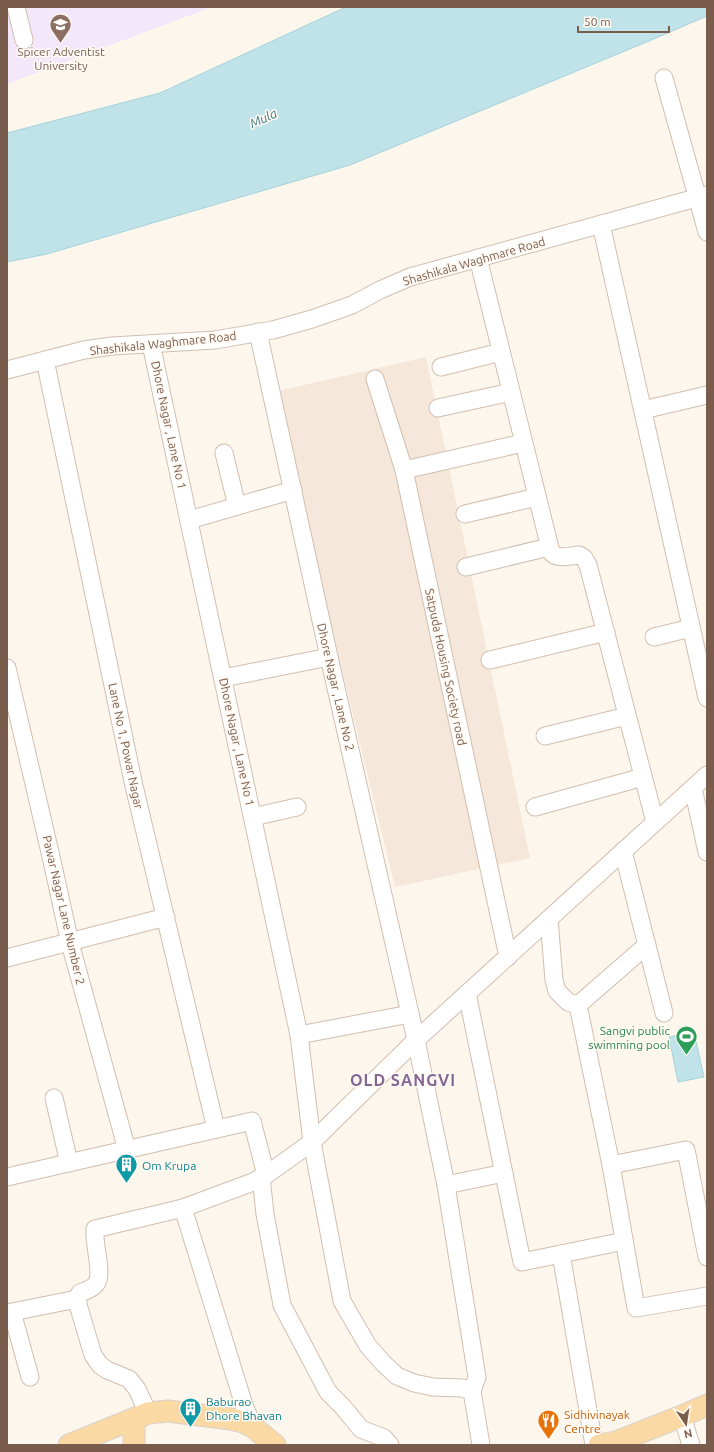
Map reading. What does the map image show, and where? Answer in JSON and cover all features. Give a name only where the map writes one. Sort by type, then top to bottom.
[{"type":"main road","points":[[611,1444],[707,1405]]},
{"type":"main road","points":[[69,1445],[141,1416],[168,1411],[231,1419],[243,1422],[253,1427],[275,1445]]},
{"type":"main road","points":[[134,1445],[141,1416]]},
{"type":"street","points":[[16,7],[24,40]]},
{"type":"street","points":[[664,78],[702,196],[707,232]]},
{"type":"street","name":"Shashikala Waghmare Road","points":[[7,370],[91,349],[112,346],[215,340],[273,330],[312,319],[352,305],[380,290],[410,278],[702,196]]},
{"type":"street","points":[[601,224],[707,698]]},
{"type":"street","points":[[478,258],[550,552],[554,556],[560,557],[579,555],[584,558],[588,564],[655,822]]},
{"type":"street","name":"Dhore Nagar , Lane No 2","points":[[258,332],[329,657],[416,1040],[446,1184],[477,1377],[472,1391]]},
{"type":"street","name":"Dhore Nagar , Lane No 1","points":[[151,344],[299,1035],[312,1142],[342,1301],[368,1346],[384,1364],[398,1376],[414,1383],[433,1387],[462,1388],[472,1391]]},
{"type":"street","points":[[440,367],[501,352]]},
{"type":"street","name":"Lane No 1, Powar Nagar","points":[[45,360],[134,786],[216,1129]]},
{"type":"street","name":"Satpuda Housing Society road","points":[[375,379],[404,470],[508,956]]},
{"type":"street","points":[[438,408],[511,392]]},
{"type":"street","points":[[643,410],[707,395]]},
{"type":"street","points":[[404,470],[524,442]]},
{"type":"street","points":[[224,453],[237,506]]},
{"type":"street","points":[[189,520],[293,490]]},
{"type":"street","points":[[465,514],[537,497]]},
{"type":"street","points":[[466,567],[549,547]]},
{"type":"street","points":[[654,636],[691,628]]},
{"type":"street","points":[[490,660],[606,632]]},
{"type":"street","points":[[223,678],[329,657]]},
{"type":"street","name":"Pawar Nagar Lane Number 2","points":[[7,668],[70,942],[127,1150]]},
{"type":"street","points":[[545,736],[627,716]]},
{"type":"street","points":[[141,1416],[138,1389],[129,1379],[107,1370],[100,1365],[93,1355],[77,1299],[80,1293],[92,1288],[97,1283],[99,1276],[94,1236],[95,1229],[183,1208],[264,1176],[312,1142],[416,1040],[707,775]]},
{"type":"street","points":[[535,807],[643,777]]},
{"type":"street","points":[[693,788],[707,852]]},
{"type":"street","points":[[253,817],[297,807]]},
{"type":"street","points":[[623,851],[664,1012]]},
{"type":"street","points":[[7,958],[166,917]]},
{"type":"street","points":[[549,919],[554,980],[558,991],[568,1002],[578,1005]]},
{"type":"street","points":[[578,1005],[646,945]]},
{"type":"street","points":[[467,993],[522,1262],[624,1241]]},
{"type":"street","points":[[578,1005],[611,1165],[636,1308],[707,1296]]},
{"type":"street","points":[[299,1035],[410,1014]]},
{"type":"street","points":[[54,1098],[69,1163]]},
{"type":"street","points":[[7,1177],[252,1121],[264,1176],[265,1214],[282,1305],[328,1392],[343,1407],[361,1429],[384,1438],[390,1445]]},
{"type":"street","points":[[611,1165],[686,1150],[707,1257]]},
{"type":"street","points":[[446,1184],[504,1173]]},
{"type":"street","points":[[183,1208],[244,1405],[253,1427]]},
{"type":"street","points":[[561,1254],[594,1445]]},
{"type":"street","points":[[30,1377],[12,1312],[77,1299]]},
{"type":"street","points":[[472,1391],[481,1445]]},
{"type":"street","points":[[682,1416],[691,1445]]},
{"type":"shaded area","name":"Spicer Adventist University","points":[[7,7],[212,7],[7,84]]},
{"type":"shaded area","points":[[426,357],[530,858],[395,887],[274,392]]},
{"type":"water","name":"Mula","points":[[346,7],[707,7],[707,16],[350,165],[47,254],[7,262],[7,133],[160,93]]},
{"type":"water","name":"Sangvi public swimming pool","points":[[694,1032],[704,1077],[678,1082],[669,1037]]},
{"type":"place","name":"Spicer Adventist University","points":[[61,44]]},
{"type":"place","name":"Sangvi public swimming pool","points":[[686,1056]]},
{"type":"place","name":"Om Krupa","points":[[127,1184]]},
{"type":"place","name":"Baburao Dhore Bhavan","points":[[191,1428]]},
{"type":"place","name":"Sidhivinayak Centre","points":[[549,1440]]},
{"type":"district","name":"OLD SANGVI","points":[[403,1080]]}]
